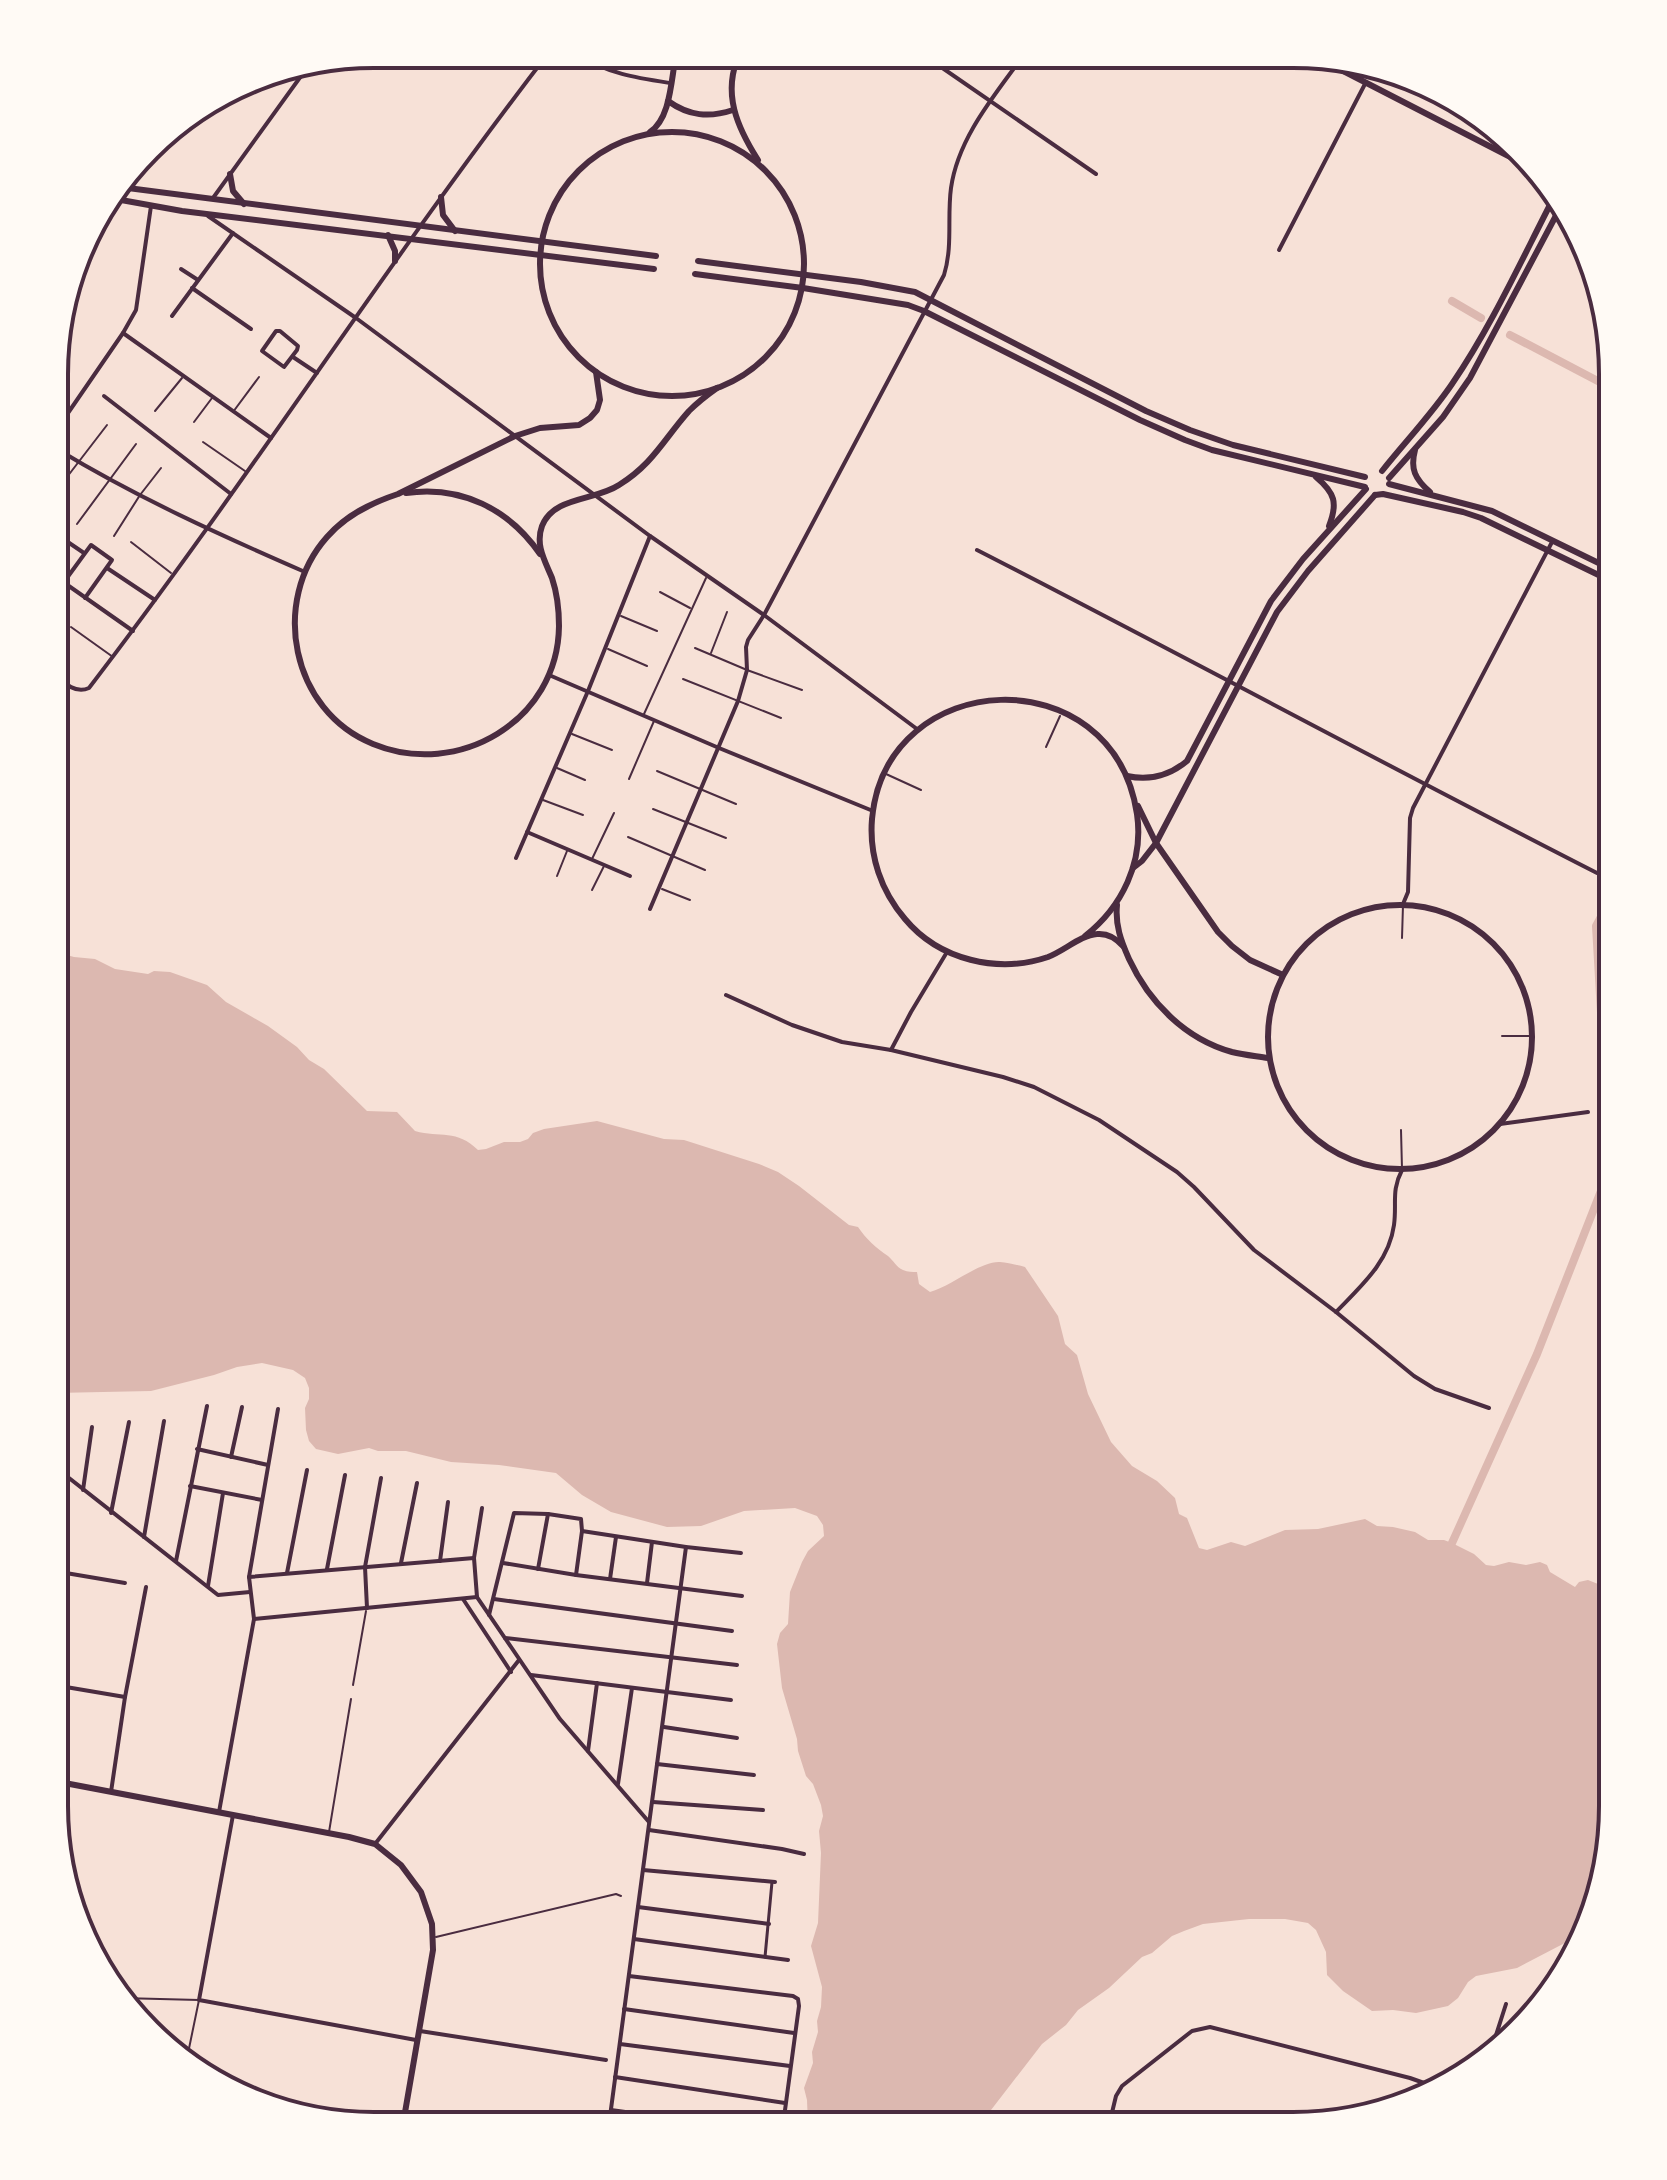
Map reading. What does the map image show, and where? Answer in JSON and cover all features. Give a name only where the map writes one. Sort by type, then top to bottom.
[{"type":"street","points":[[68,686],[78,690],[89,688],[133,631],[419,226],[537,68]]},
{"type":"street","points":[[604,68],[622,75],[670,83]]},
{"type":"street","points":[[647,134],[664,115],[673,68]]},
{"type":"street","points":[[736,68],[731,88],[733,110],[744,138],[759,163]]},
{"type":"street","points":[[943,68],[1096,174]]},
{"type":"street","points":[[650,909],[738,701],[747,670],[748,640],[944,275],[949,261],[950,204],[958,160],[966,140],[1014,68]]},
{"type":"street","points":[[1349,73],[1504,153]]},
{"type":"street","points":[[212,200],[300,77]]},
{"type":"street","points":[[1279,250],[1366,82]]},
{"type":"street","points":[[668,101],[699,115],[733,110]]},
{"type":"street","points":[[672,131],[697,134],[730,145],[759,163],[777,181],[791,202],[805,250],[805,275],[797,310],[787,331],[757,366],[717,388],[686,395],[654,395],[614,383],[575,355],[559,333],[547,308],[541,282],[540,255],[547,219],[557,199],[586,163],[625,140],[672,131]]},
{"type":"street","points":[[230,174],[233,191],[244,204]]},
{"type":"street","points":[[122,200],[206,214],[654,269],[655,256],[131,189]]},
{"type":"street","points":[[441,197],[443,215],[455,231]]},
{"type":"street","points":[[68,413],[136,310],[151,206]]},
{"type":"street","points":[[1127,776],[1154,778],[1168,774],[1187,761],[1271,601],[1366,488],[1373,472],[1436,405],[1457,377],[1549,207]]},
{"type":"street","points":[[206,214],[356,318],[919,731]]},
{"type":"street","points":[[1133,868],[1156,843],[1277,612],[1289,594],[1443,417],[1470,378],[1555,217]]},
{"type":"street","points":[[172,316],[233,233]]},
{"type":"street","points":[[388,235],[395,251],[395,261]]},
{"type":"street","points":[[578,259],[581,246]]},
{"type":"street","points":[[1599,563],[1492,511],[1389,481],[1373,472],[1233,445],[1190,430],[1146,411],[931,299],[904,289],[698,261],[696,274],[898,302],[924,311],[1185,440],[1379,494],[1463,512],[1497,525],[1599,575]]},
{"type":"street","points":[[754,282],[755,268]]},
{"type":"street","points":[[181,269],[198,280]]},
{"type":"street","points":[[192,288],[251,329]]},
{"type":"street","points":[[278,331],[297,344],[293,357],[283,367],[262,351],[278,331]]},
{"type":"street","points":[[123,333],[271,438]]},
{"type":"street","points":[[293,357],[317,373]]},
{"type":"street","points":[[398,494],[439,492],[479,502],[498,512],[530,540],[552,580],[558,603],[558,640],[549,675],[532,703],[515,722],[471,748],[426,755],[398,752],[371,744],[349,731],[314,694],[303,671],[296,647],[294,621],[297,596],[314,553],[327,536],[360,509],[398,494],[515,436],[540,428],[579,425],[590,418],[600,400],[596,372]]},
{"type":"street","points":[[542,557],[539,540],[541,527],[549,515],[572,501],[608,491],[635,474],[653,458],[690,410],[717,388]]},
{"type":"street","points":[[104,396],[231,494]]},
{"type":"street","points":[[1185,440],[1190,430]]},
{"type":"street","points":[[1231,454],[1233,445]]},
{"type":"street","points":[[1415,449],[1412,462],[1414,476],[1433,494]]},
{"type":"street","points":[[68,456],[206,529],[305,572]]},
{"type":"street","points":[[1313,475],[1333,496],[1335,508],[1326,533]]},
{"type":"street","points":[[516,858],[650,536]]},
{"type":"street","points":[[1403,904],[1408,892],[1410,818],[1413,808],[1554,540]]},
{"type":"street","points":[[68,542],[84,553]]},
{"type":"street","points":[[68,576],[91,545],[112,560],[85,598]]},
{"type":"street","points":[[977,550],[1597,873]]},
{"type":"street","points":[[107,568],[155,600]]},
{"type":"street","points":[[68,585],[133,631]]},
{"type":"street","points":[[549,675],[873,811]]},
{"type":"street","points":[[1014,699],[1041,703],[1063,711],[1099,737],[1127,776],[1138,819],[1133,868],[1126,888],[1108,916],[1068,948],[1029,962],[1008,964],[967,959],[947,952],[919,933],[887,894],[875,862],[871,828],[875,798],[885,773],[905,743],[919,731],[964,705],[1014,699]]},
{"type":"street","points":[[1134,798],[1156,843],[1218,932],[1250,960],[1283,975]]},
{"type":"street","points":[[527,832],[630,876]]},
{"type":"street","points":[[1138,840],[1156,843]]},
{"type":"street","points":[[1117,904],[1117,925],[1123,946],[1139,981],[1163,1012],[1194,1036],[1230,1052],[1268,1058]]},
{"type":"street","points":[[1403,904],[1433,907],[1460,918],[1485,934],[1506,956],[1521,982],[1530,1010],[1533,1036],[1531,1062],[1514,1105],[1480,1143],[1456,1157],[1430,1166],[1402,1170],[1370,1167],[1341,1156],[1314,1139],[1277,1089],[1268,1058],[1268,1035],[1270,1015],[1283,975],[1300,951],[1321,931],[1346,916],[1374,907],[1403,904]]},
{"type":"street","points":[[1085,936],[1106,934],[1116,938],[1123,946]]},
{"type":"street","points":[[891,1050],[947,952]]},
{"type":"street","points":[[726,995],[792,1025],[842,1042],[891,1050],[1034,1087],[1099,1120],[1177,1172],[1254,1250],[1414,1376],[1435,1389],[1489,1408]]},
{"type":"street","points":[[1500,1124],[1588,1112]]},
{"type":"street","points":[[1336,1312],[1382,1260],[1394,1223],[1395,1184],[1402,1170]]},
{"type":"street","points":[[175,1562],[207,1406]]},
{"type":"street","points":[[231,1457],[242,1407]]},
{"type":"street","points":[[219,1812],[254,1619],[249,1577],[278,1409]]},
{"type":"street","points":[[144,1537],[164,1421]]},
{"type":"street","points":[[111,1513],[129,1422]]},
{"type":"street","points":[[83,1490],[92,1427]]},
{"type":"street","points":[[197,1449],[268,1465]]},
{"type":"street","points":[[287,1573],[307,1470]]},
{"type":"street","points":[[327,1569],[345,1475]]},
{"type":"street","points":[[68,1478],[218,1595],[250,1592]]},
{"type":"street","points":[[367,1608],[365,1567],[381,1478]]},
{"type":"street","points":[[401,1564],[417,1483]]},
{"type":"street","points":[[190,1486],[262,1500]]},
{"type":"street","points":[[207,1587],[223,1493]]},
{"type":"street","points":[[440,1561],[448,1502]]},
{"type":"street","points":[[482,1508],[474,1558],[477,1597],[560,1719],[649,1823]]},
{"type":"street","points":[[489,1615],[514,1513],[580,1518],[582,1531],[576,1575]]},
{"type":"street","points":[[538,1569],[548,1514]]},
{"type":"street","points":[[582,1531],[741,1553]]},
{"type":"street","points":[[610,1579],[616,1537]]},
{"type":"street","points":[[647,1584],[652,1542]]},
{"type":"street","points":[[625,2112],[611,2110],[686,1547]]},
{"type":"street","points":[[249,1577],[474,1558]]},
{"type":"street","points":[[503,1563],[742,1596]]},
{"type":"street","points":[[68,1573],[125,1583]]},
{"type":"street","points":[[111,1792],[146,1587]]},
{"type":"street","points":[[254,1619],[477,1597]]},
{"type":"street","points":[[463,1599],[511,1672]]},
{"type":"street","points":[[494,1599],[732,1631]]},
{"type":"street","points":[[505,1638],[737,1665]]},
{"type":"street","points":[[375,1844],[519,1660]]},
{"type":"street","points":[[530,1675],[731,1700]]},
{"type":"street","points":[[588,1751],[597,1683]]},
{"type":"street","points":[[68,1687],[125,1697]]},
{"type":"street","points":[[618,1785],[632,1688]]},
{"type":"street","points":[[663,1727],[737,1738]]},
{"type":"street","points":[[657,1764],[754,1775]]},
{"type":"street","points":[[68,1784],[329,1833],[375,1844],[393,1857],[421,1892],[434,1937],[405,2112]]},
{"type":"street","points":[[652,1802],[763,1810]]},
{"type":"street","points":[[233,1815],[199,2000],[418,2040]]},
{"type":"street","points":[[649,1830],[804,1854]]},
{"type":"street","points":[[643,1870],[774,1882],[765,1957]]},
{"type":"street","points":[[638,1907],[769,1924]]},
{"type":"street","points":[[634,1939],[788,1960]]},
{"type":"street","points":[[629,1976],[798,1999],[784,2112]]},
{"type":"street","points":[[1496,2035],[1506,2004]]},
{"type":"street","points":[[624,2009],[794,2033]]},
{"type":"street","points":[[1112,2112],[1122,2086],[1192,2031],[1202,2027],[1423,2083]]},
{"type":"street","points":[[420,2031],[606,2060]]},
{"type":"street","points":[[620,2044],[790,2066]]},
{"type":"street","points":[[615,2077],[785,2103]]},
{"type":"lane","points":[[155,411],[183,377]]},
{"type":"lane","points":[[233,412],[259,377]]},
{"type":"lane","points":[[194,422],[213,397]]},
{"type":"lane","points":[[68,476],[107,425]]},
{"type":"lane","points":[[203,442],[247,472]]},
{"type":"lane","points":[[77,524],[136,444]]},
{"type":"lane","points":[[114,536],[161,468]]},
{"type":"lane","points":[[131,542],[173,574]]},
{"type":"lane","points":[[644,715],[707,576]]},
{"type":"lane","points":[[660,592],[692,608]]},
{"type":"lane","points":[[710,654],[727,612]]},
{"type":"lane","points":[[618,614],[657,631]]},
{"type":"lane","points":[[71,627],[113,657]]},
{"type":"lane","points":[[605,648],[647,666]]},
{"type":"lane","points":[[695,648],[802,690]]},
{"type":"lane","points":[[683,679],[781,718]]},
{"type":"lane","points":[[1046,747],[1063,711]]},
{"type":"lane","points":[[629,779],[655,720]]},
{"type":"lane","points":[[569,733],[612,750]]},
{"type":"lane","points":[[555,768],[585,780]]},
{"type":"lane","points":[[657,771],[736,804]]},
{"type":"lane","points":[[885,773],[921,790]]},
{"type":"lane","points":[[541,799],[583,815]]},
{"type":"lane","points":[[653,809],[726,838]]},
{"type":"lane","points":[[592,860],[614,813]]},
{"type":"lane","points":[[628,837],[705,870]]},
{"type":"lane","points":[[557,876],[568,850]]},
{"type":"lane","points":[[592,890],[605,865]]},
{"type":"lane","points":[[659,888],[690,900]]},
{"type":"lane","points":[[1402,938],[1403,904]]},
{"type":"lane","points":[[1502,1036],[1533,1036]]},
{"type":"lane","points":[[1401,1130],[1402,1170]]},
{"type":"lane","points":[[353,1685],[367,1608]]},
{"type":"lane","points":[[329,1833],[351,1699]]},
{"type":"lane","points":[[434,1937],[616,1894],[621,1896]]},
{"type":"lane","points":[[136,1998],[199,2000],[189,2050]]},
{"type":"shaded area","points":[[68,955],[95,959],[115,969],[148,974],[154,971],[170,972],[207,985],[226,1002],[297,1047],[367,1111],[397,1112],[415,1131],[463,1139],[478,1150],[504,1142],[520,1142],[544,1129],[597,1121],[664,1139],[684,1140],[778,1172],[849,1225],[858,1227],[901,1269],[917,1272],[919,1284],[930,1292],[992,1263],[1025,1267],[1058,1316],[1065,1344],[1077,1355],[1088,1394],[1111,1442],[1132,1466],[1157,1481],[1175,1498],[1179,1514],[1187,1518],[1199,1548],[1207,1550],[1231,1542],[1245,1546],[1285,1530],[1318,1529],[1365,1519],[1377,1526],[1393,1527],[1415,1532],[1428,1540],[1452,1543],[1474,1554],[1486,1565],[1540,1562],[1575,1587],[1579,1582],[1588,1580],[1598,1584],[1599,1806],[1593,1866],[1583,1904],[1566,1942],[1517,1968],[1476,1976],[1448,2006],[1416,2013],[1372,2011],[1343,1991],[1327,1975],[1326,1952],[1316,1930],[1308,1923],[1285,1919],[1249,1919],[1203,1924],[1172,1936],[1078,2010],[1066,2025],[1042,2044],[988,2112],[807,2112],[804,2088],[813,2063],[812,2052],[821,2007],[822,1987],[811,1946],[818,1923],[819,1831],[823,1816],[798,1751],[782,1688],[777,1644],[780,1633],[788,1624],[790,1592],[802,1562],[808,1551],[824,1536],[823,1525],[817,1516],[795,1508],[744,1511],[701,1526],[667,1527],[611,1512],[582,1495],[556,1473],[451,1462],[406,1451],[369,1448],[338,1454],[316,1449],[309,1441],[306,1430],[305,1408],[309,1388],[305,1378],[293,1370],[262,1363],[151,1391],[68,1393]]},
{"type":"waterway","points":[[1452,301],[1481,318]]},
{"type":"waterway","points":[[1510,335],[1599,382]]},
{"type":"waterway","points":[[1599,921],[1596,926],[1599,978]]},
{"type":"waterway","points":[[1452,1543],[1537,1354],[1599,1196]]}]
